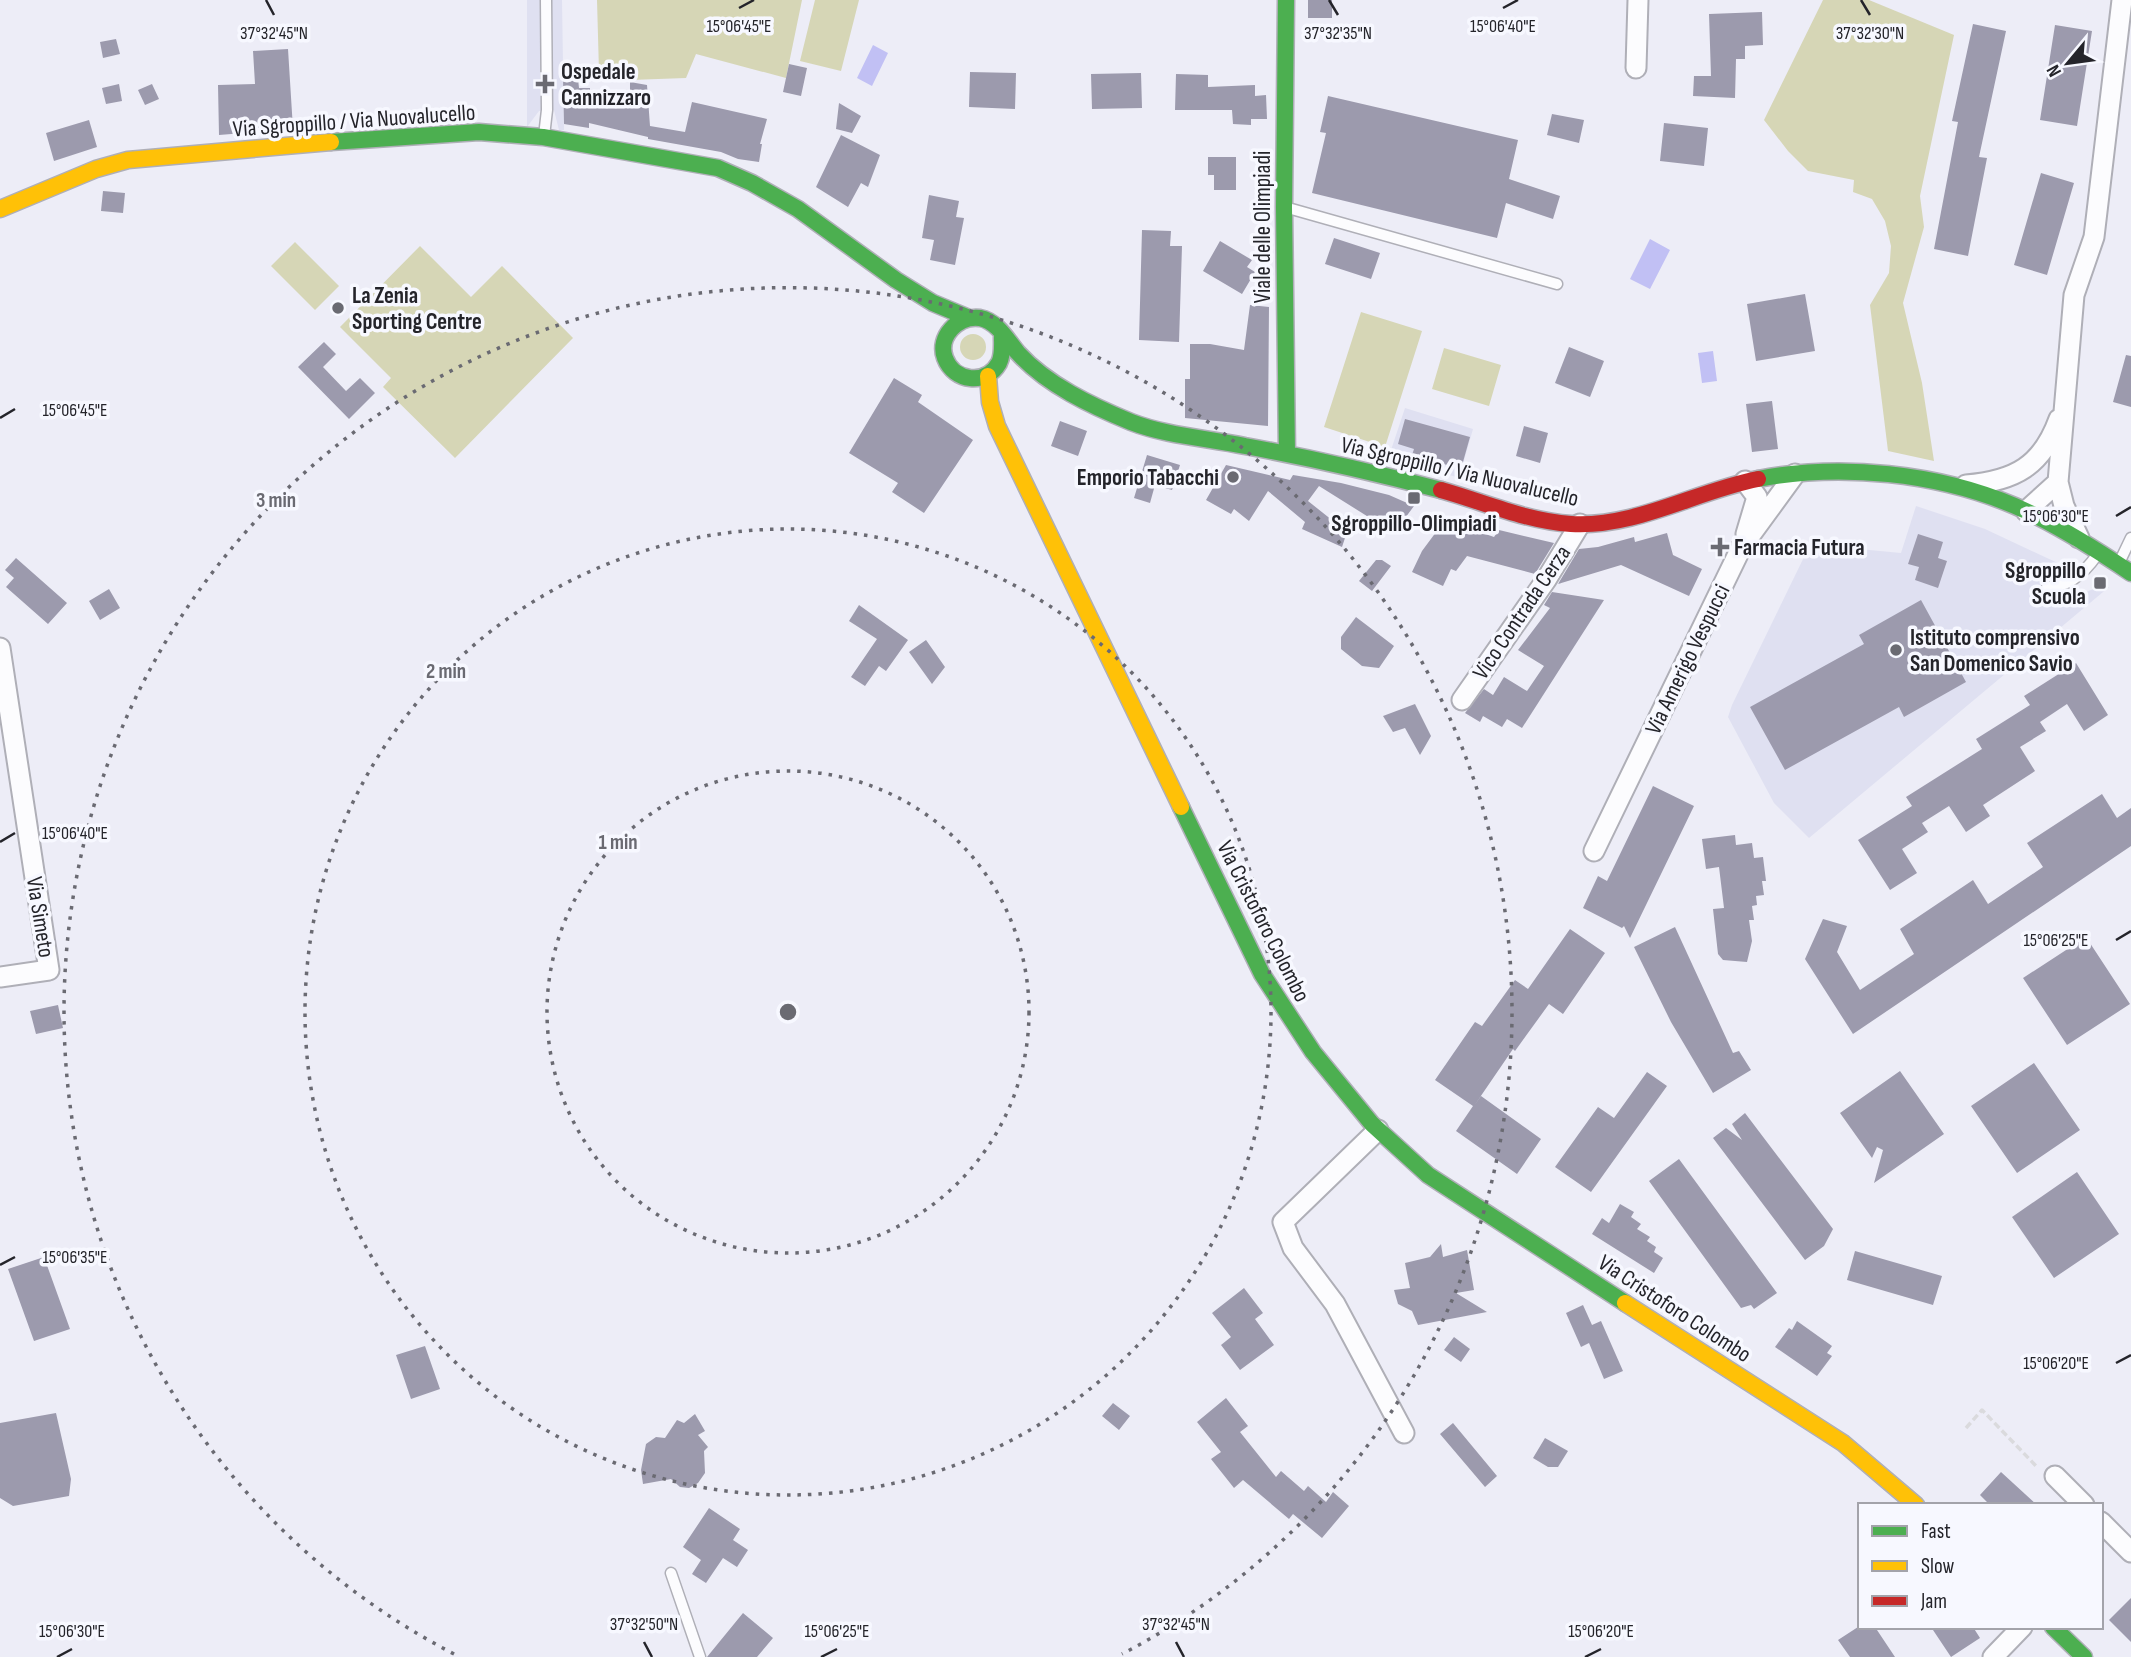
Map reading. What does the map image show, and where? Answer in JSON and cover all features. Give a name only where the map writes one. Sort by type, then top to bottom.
[{"type":"main road","name":"Viale delle Olimpiadi","points":[[1286,0],[1284,207],[1287,454]]},
{"type":"main road","name":"Via Sgroppillo / Via Nuovalucello","points":[[0,209],[96,169],[128,160],[413,135],[479,132],[543,137],[718,168],[752,183],[798,209],[895,280]]},
{"type":"main road","points":[[895,280],[924,315]]},
{"type":"main road","points":[[895,280],[933,303],[969,318]]},
{"type":"main road","points":[[969,318],[993,324],[1026,361],[1057,386],[1002,374],[980,378],[963,377],[948,363],[943,349],[945,338],[950,329],[969,318]]},
{"type":"main road","points":[[934,332],[948,363],[997,426]]},
{"type":"main road","points":[[997,426],[990,402],[1002,374],[1002,337]]},
{"type":"main road","name":"Via Sgroppillo / Via Nuovalucello","points":[[1057,386],[1126,420],[1188,436],[1349,467],[1527,515],[1580,524],[1625,517],[1745,481],[1795,474],[1856,474],[1953,486],[1995,498],[2026,511],[2079,538],[2125,569]]},
{"type":"main road","name":"Via Cristoforo Colombo","points":[[997,426],[1262,974],[1290,1021],[1324,1069],[1378,1130],[1418,1167],[1461,1198],[1843,1443],[1914,1503]]},
{"type":"main road","points":[[2055,1629],[2084,1657]]},
{"type":"street","points":[[1636,68],[1638,0]]},
{"type":"street","points":[[2079,538],[2064,506],[2059,482],[2074,295],[2094,237],[2125,5]]},
{"type":"street","points":[[1953,486],[1991,483],[2026,468],[2044,452],[2052,440],[2065,405]]},
{"type":"street","points":[[2026,468],[2026,511]]},
{"type":"street","name":"Via Amerigo Vespucci","points":[[1594,851],[1741,548],[1795,474]]},
{"type":"street","points":[[1741,548],[1756,497],[1745,481]]},
{"type":"street","points":[[2026,511],[2059,482]]},
{"type":"street","name":"Vico Contrada Cerza","points":[[1462,700],[1546,580],[1580,524]]},
{"type":"street","name":"Via Simeto","points":[[0,648],[49,970],[0,977]]},
{"type":"street","points":[[1378,1130],[1283,1222],[1293,1248],[1335,1304],[1404,1433]]},
{"type":"street","points":[[2055,1476],[2082,1503]]},
{"type":"street","points":[[2103,1524],[2131,1552]]},
{"type":"street","points":[[1993,1657],[2020,1629]]},
{"type":"lane","points":[[543,137],[547,110],[545,0]]},
{"type":"lane","points":[[1284,207],[1557,284]]},
{"type":"lane","points":[[2125,569],[2131,538]]},
{"type":"lane","points":[[2047,587],[2067,584],[2088,568],[2099,552]]},
{"type":"lane","points":[[671,1573],[700,1657]]},
{"type":"path","points":[[1966,1428],[1982,1410],[2044,1473],[2055,1476]]},
{"type":"shaded area","name":"Ospedale Cannizzaro","points":[[527,0],[562,0],[564,130],[559,130],[554,110],[539,111],[527,127]]},
{"type":"shaded area","points":[[1405,408],[1473,429],[1459,478],[1389,456]]},
{"type":"shaded area","name":"Istituto comprensivo San Domenico Savio","points":[[1916,506],[1985,529],[2062,565],[2058,571],[2077,596],[2098,587],[2109,587],[1809,838],[1774,803],[1728,717],[1806,553],[1836,553],[1838,547],[1901,553]]},
{"type":"green space","points":[[597,0],[802,0],[786,78],[696,54],[686,78],[630,80],[599,72]]},
{"type":"green space","points":[[815,0],[859,0],[841,71],[800,61]]},
{"type":"green space","points":[[1823,0],[1869,0],[1954,35],[1920,196],[1924,227],[1903,303],[1922,383],[1934,461],[1888,451],[1870,305],[1889,273],[1891,246],[1885,221],[1872,199],[1853,192],[1854,180],[1808,171],[1764,120]]},
{"type":"green space","points":[[295,242],[339,286],[315,310],[271,266]]},
{"type":"green space","points":[[420,246],[471,297],[502,266],[573,338],[455,458],[383,387],[391,378],[340,327]]},
{"type":"green space","points":[[1361,312],[1422,331],[1385,447],[1324,427]]},
{"type":"green space","points":[[973,334],[983,337],[986,347],[983,357],[973,360],[963,357],[960,347],[963,337]]},
{"type":"green space","points":[[1444,348],[1501,365],[1489,406],[1432,389]]},
{"type":"water","points":[[873,45],[888,53],[872,86],[857,78]]},
{"type":"water","points":[[1650,239],[1670,250],[1650,289],[1630,279]]},
{"type":"water","points":[[1713,351],[1717,381],[1702,383],[1698,353]]},
{"type":"building","points":[[1308,0],[1332,0],[1332,18],[1308,18]]},
{"type":"building","points":[[1762,12],[1763,45],[1745,46],[1745,59],[1736,59],[1735,98],[1693,96],[1694,76],[1711,76],[1709,14]]},
{"type":"building","points":[[1973,24],[2006,31],[1979,157],[1987,158],[1968,256],[1934,249],[1958,122],[1952,121]]},
{"type":"building","points":[[2055,25],[2092,31],[2077,126],[2040,120]]},
{"type":"building","points":[[116,39],[120,54],[103,58],[100,42]]},
{"type":"building","points":[[288,49],[293,129],[219,135],[218,85],[255,84],[253,51]]},
{"type":"building","points":[[789,64],[807,68],[801,96],[783,92]]},
{"type":"building","points":[[970,72],[1016,73],[1015,109],[969,107]]},
{"type":"building","points":[[1141,73],[1142,108],[1092,109],[1091,74]]},
{"type":"building","points":[[1176,74],[1208,75],[1208,87],[1255,85],[1255,96],[1266,95],[1267,119],[1251,119],[1251,125],[1233,124],[1232,110],[1175,110]]},
{"type":"building","points":[[563,79],[578,79],[579,88],[590,88],[590,93],[630,99],[630,82],[647,85],[650,126],[685,132],[692,102],[767,119],[760,144],[759,162],[648,139],[589,123],[589,128],[564,124]]},
{"type":"building","points":[[119,84],[122,101],[106,104],[102,88]]},
{"type":"building","points":[[152,84],[159,99],[145,105],[138,90]]},
{"type":"building","points":[[1328,96],[1518,140],[1509,179],[1560,196],[1553,219],[1506,203],[1497,238],[1312,193],[1326,133],[1320,132]]},
{"type":"building","points":[[839,103],[861,116],[852,133],[836,129]]},
{"type":"building","points":[[1552,114],[1584,120],[1579,143],[1547,135]]},
{"type":"building","points":[[89,120],[97,147],[54,161],[46,133]]},
{"type":"building","points":[[1664,123],[1708,128],[1704,166],[1660,161]]},
{"type":"building","points":[[841,135],[880,155],[868,187],[861,183],[848,207],[816,187]]},
{"type":"building","points":[[1208,157],[1236,157],[1236,190],[1214,190],[1214,175],[1208,175]]},
{"type":"building","points":[[2041,173],[2074,183],[2047,275],[2014,265]]},
{"type":"building","points":[[103,191],[125,193],[123,213],[101,211]]},
{"type":"building","points":[[929,195],[959,201],[956,217],[964,218],[955,265],[930,260],[934,240],[922,238]]},
{"type":"building","points":[[1142,230],[1171,231],[1170,246],[1182,246],[1179,342],[1139,340]]},
{"type":"building","points":[[1334,238],[1380,253],[1371,279],[1325,264]]},
{"type":"building","points":[[1220,241],[1252,260],[1247,267],[1255,272],[1242,294],[1203,271]]},
{"type":"building","points":[[1805,294],[1815,351],[1756,361],[1747,304]]},
{"type":"building","points":[[1250,305],[1269,307],[1268,426],[1185,418],[1185,379],[1190,379],[1190,344],[1210,344],[1244,350]]},
{"type":"building","points":[[324,342],[336,354],[323,367],[346,391],[360,378],[375,393],[349,419],[298,367]]},
{"type":"building","points":[[1569,347],[1604,361],[1590,397],[1555,383]]},
{"type":"building","points":[[2126,355],[2131,356],[2131,407],[2113,402]]},
{"type":"building","points":[[894,378],[922,395],[918,402],[973,440],[924,513],[892,492],[898,483],[849,453]]},
{"type":"building","points":[[1772,401],[1778,449],[1752,452],[1746,404]]},
{"type":"building","points":[[1405,419],[1470,437],[1461,469],[1412,455],[1414,449],[1398,444]]},
{"type":"building","points":[[1060,421],[1087,431],[1078,456],[1051,446]]},
{"type":"building","points":[[1524,426],[1548,433],[1540,463],[1516,456]]},
{"type":"building","points":[[1147,455],[1180,465],[1172,490],[1155,485],[1150,503],[1134,498]]},
{"type":"building","points":[[1226,465],[1290,480],[1293,475],[1341,483],[1389,495],[1414,506],[1394,533],[1319,486],[1308,501],[1347,532],[1342,547],[1302,529],[1305,522],[1268,491],[1249,521],[1234,509],[1231,514],[1206,500]]},
{"type":"building","points":[[1445,520],[1494,537],[1499,530],[1554,543],[1535,574],[1467,556],[1456,571],[1451,569],[1443,586],[1412,572],[1422,551]]},
{"type":"building","points":[[1667,533],[1673,555],[1702,569],[1689,596],[1621,565],[1558,584],[1579,549],[1634,537],[1635,542]]},
{"type":"building","points":[[1918,534],[1943,542],[1938,558],[1947,561],[1938,588],[1915,580],[1919,567],[1908,564]]},
{"type":"building","points":[[16,558],[67,603],[48,624],[6,587],[14,578],[5,570]]},
{"type":"building","points":[[1376,560],[1382,560],[1391,566],[1372,591],[1359,581]]},
{"type":"building","points":[[109,589],[120,608],[100,620],[89,601]]},
{"type":"building","points":[[1552,592],[1604,600],[1522,728],[1507,719],[1502,727],[1483,716],[1480,722],[1465,713],[1484,689],[1493,695],[1504,677],[1527,691],[1544,666],[1518,650],[1550,608],[1544,605]]},
{"type":"building","points":[[1921,600],[1966,682],[1904,717],[1899,707],[1785,770],[1750,707],[1864,644],[1859,635]]},
{"type":"building","points":[[859,605],[908,640],[886,671],[879,666],[865,686],[851,677],[877,639],[849,621]]},
{"type":"building","points":[[1356,617],[1394,646],[1379,668],[1362,666],[1341,649],[1341,637]]},
{"type":"building","points":[[926,640],[945,667],[932,684],[909,652]]},
{"type":"building","points":[[2076,663],[2108,715],[2084,731],[2067,704],[2040,722],[2046,731],[2020,747],[2035,771],[1983,805],[1990,816],[1966,832],[1949,806],[1922,823],[1928,832],[1902,849],[1917,873],[1890,890],[1858,840],[1912,806],[1906,797],[1982,749],[1976,739],[2030,705],[2024,696]]},
{"type":"building","points":[[1415,704],[1431,736],[1420,755],[1405,728],[1393,732],[1383,716]]},
{"type":"building","points":[[1653,786],[1694,806],[1630,938],[1624,926],[1622,928],[1583,908],[1598,876],[1607,881]]},
{"type":"building","points":[[2102,794],[2117,818],[2131,808],[2131,846],[1853,1034],[1805,959],[1823,919],[1847,926],[1837,952],[1860,990],[1914,954],[1900,929],[1973,880],[1988,904],[2043,867],[2027,843]]},
{"type":"building","points":[[1735,835],[1736,845],[1752,843],[1754,858],[1763,857],[1766,881],[1762,881],[1764,895],[1756,896],[1757,905],[1752,906],[1754,920],[1749,920],[1752,941],[1747,962],[1723,960],[1718,954],[1713,909],[1724,908],[1719,867],[1706,869],[1702,839]]},
{"type":"building","points":[[1675,927],[1733,1053],[1739,1051],[1751,1070],[1713,1093],[1671,1022],[1634,947]]},
{"type":"building","points":[[1570,929],[1605,953],[1563,1014],[1549,1004],[1515,1051],[1513,1049],[1474,1106],[1481,1096],[1541,1139],[1517,1174],[1456,1131],[1473,1106],[1435,1080],[1475,1022],[1482,1026],[1515,980],[1528,989]]},
{"type":"building","points":[[2086,937],[2130,1004],[2067,1045],[2023,978]]},
{"type":"building","points":[[58,1005],[63,1028],[36,1034],[30,1011]]},
{"type":"building","points":[[2034,1063],[2080,1130],[2017,1173],[1971,1106]]},
{"type":"building","points":[[1900,1071],[1944,1134],[1874,1183],[1883,1150],[1877,1147],[1872,1158],[1840,1113]]},
{"type":"building","points":[[1647,1072],[1667,1086],[1591,1192],[1555,1167],[1598,1107],[1614,1118]]},
{"type":"building","points":[[1745,1113],[1833,1229],[1824,1246],[1805,1260],[1713,1138],[1726,1128],[1742,1140],[1732,1124]]},
{"type":"building","points":[[1679,1159],[1777,1293],[1754,1309],[1751,1305],[1741,1308],[1649,1181]]},
{"type":"building","points":[[2077,1172],[2119,1234],[2054,1278],[2012,1217]]},
{"type":"building","points":[[1620,1204],[1634,1212],[1631,1217],[1641,1224],[1637,1229],[1650,1237],[1647,1241],[1656,1247],[1654,1252],[1663,1258],[1654,1273],[1592,1234],[1602,1218],[1609,1223]]},
{"type":"building","points":[[1441,1244],[1443,1257],[1467,1250],[1474,1290],[1456,1293],[1487,1312],[1418,1325],[1412,1311],[1398,1304],[1394,1290],[1410,1288],[1405,1263],[1430,1257]]},
{"type":"building","points":[[1855,1251],[1942,1276],[1933,1305],[1847,1280]]},
{"type":"building","points":[[44,1257],[70,1329],[34,1341],[8,1269]]},
{"type":"building","points":[[1244,1288],[1263,1313],[1255,1319],[1274,1345],[1240,1370],[1221,1345],[1231,1337],[1212,1313]]},
{"type":"building","points":[[1583,1305],[1592,1325],[1601,1321],[1623,1371],[1604,1379],[1589,1343],[1581,1347],[1566,1313]]},
{"type":"building","points":[[1797,1321],[1832,1346],[1827,1353],[1832,1356],[1817,1376],[1775,1347]]},
{"type":"building","points":[[1454,1337],[1470,1349],[1461,1362],[1444,1350]]},
{"type":"building","points":[[425,1346],[440,1389],[411,1399],[396,1355]]},
{"type":"building","points":[[1226,1398],[1248,1426],[1240,1432],[1276,1477],[1281,1471],[1304,1491],[1308,1486],[1326,1502],[1333,1492],[1349,1506],[1322,1538],[1293,1514],[1289,1519],[1243,1480],[1234,1488],[1211,1459],[1221,1452],[1197,1422]]},
{"type":"building","points":[[1113,1403],[1130,1416],[1119,1430],[1102,1416]]},
{"type":"building","points":[[56,1413],[71,1479],[69,1496],[13,1506],[0,1498],[0,1423]]},
{"type":"building","points":[[695,1414],[705,1431],[698,1435],[708,1447],[704,1451],[705,1473],[698,1483],[689,1488],[680,1487],[671,1479],[643,1484],[641,1470],[646,1444],[656,1437],[665,1438],[677,1420],[684,1423]]},
{"type":"building","points":[[1453,1423],[1497,1476],[1485,1487],[1440,1434]]},
{"type":"building","points":[[1545,1438],[1568,1451],[1558,1467],[1548,1467],[1533,1458]]},
{"type":"building","points":[[2001,1472],[2035,1503],[1988,1503],[1980,1495]]},
{"type":"building","points":[[709,1508],[740,1529],[733,1540],[748,1550],[737,1567],[723,1558],[706,1583],[692,1574],[701,1560],[683,1547]]},
{"type":"building","points":[[2131,1598],[2131,1642],[2109,1620]]},
{"type":"building","points":[[743,1613],[773,1638],[757,1657],[707,1657]]},
{"type":"building","points":[[1858,1627],[1876,1629],[1895,1657],[1850,1657],[1838,1640]]},
{"type":"building","points":[[1932,1629],[1974,1629],[1980,1638],[1951,1657]]},
{"type":"traffic: fast","points":[[1286,0],[1284,207],[1287,454]]},
{"type":"traffic: fast","points":[[331,142],[479,132],[543,137],[718,168],[752,183],[798,209],[896,280],[933,303],[969,318]]},
{"type":"traffic: fast","points":[[1002,337],[999,363],[979,378],[970,378],[955,372],[945,358],[944,342],[951,329],[964,320],[980,318],[997,327],[1018,353],[1056,385],[1131,422],[1173,434],[1319,461],[1441,490]]},
{"type":"traffic: fast","points":[[1758,479],[1790,474],[1855,472],[1889,474],[1954,486],[2030,513],[2131,573]]},
{"type":"traffic: fast","points":[[1181,807],[1262,974],[1313,1052],[1372,1124],[1428,1175],[1625,1303]]},
{"type":"traffic: fast","points":[[2055,1629],[2084,1657]]},
{"type":"traffic: slow","points":[[0,209],[96,169],[128,160],[331,142]]},
{"type":"traffic: slow","points":[[988,376],[990,402],[997,426],[1181,807]]},
{"type":"traffic: slow","points":[[1625,1303],[1843,1443],[1914,1503]]},
{"type":"traffic: jam","points":[[1441,490],[1538,519],[1595,524],[1642,515],[1758,479]]},
{"type":"place","name":"Ospedale Cannizzaro","points":[[545,84]]},
{"type":"place","name":"La Zenia Sporting Centre","points":[[338,308]]},
{"type":"place","name":"Emporio Tabacchi","points":[[1233,477]]},
{"type":"place","name":"Sgroppillo-Olimpiadi","points":[[1414,498]]},
{"type":"place","name":"Farmacia Futura","points":[[1720,547]]},
{"type":"place","name":"Sgroppillo Scuola","points":[[2100,583]]},
{"type":"place","name":"Istituto comprensivo San Domenico Savio","points":[[1896,650]]}]
